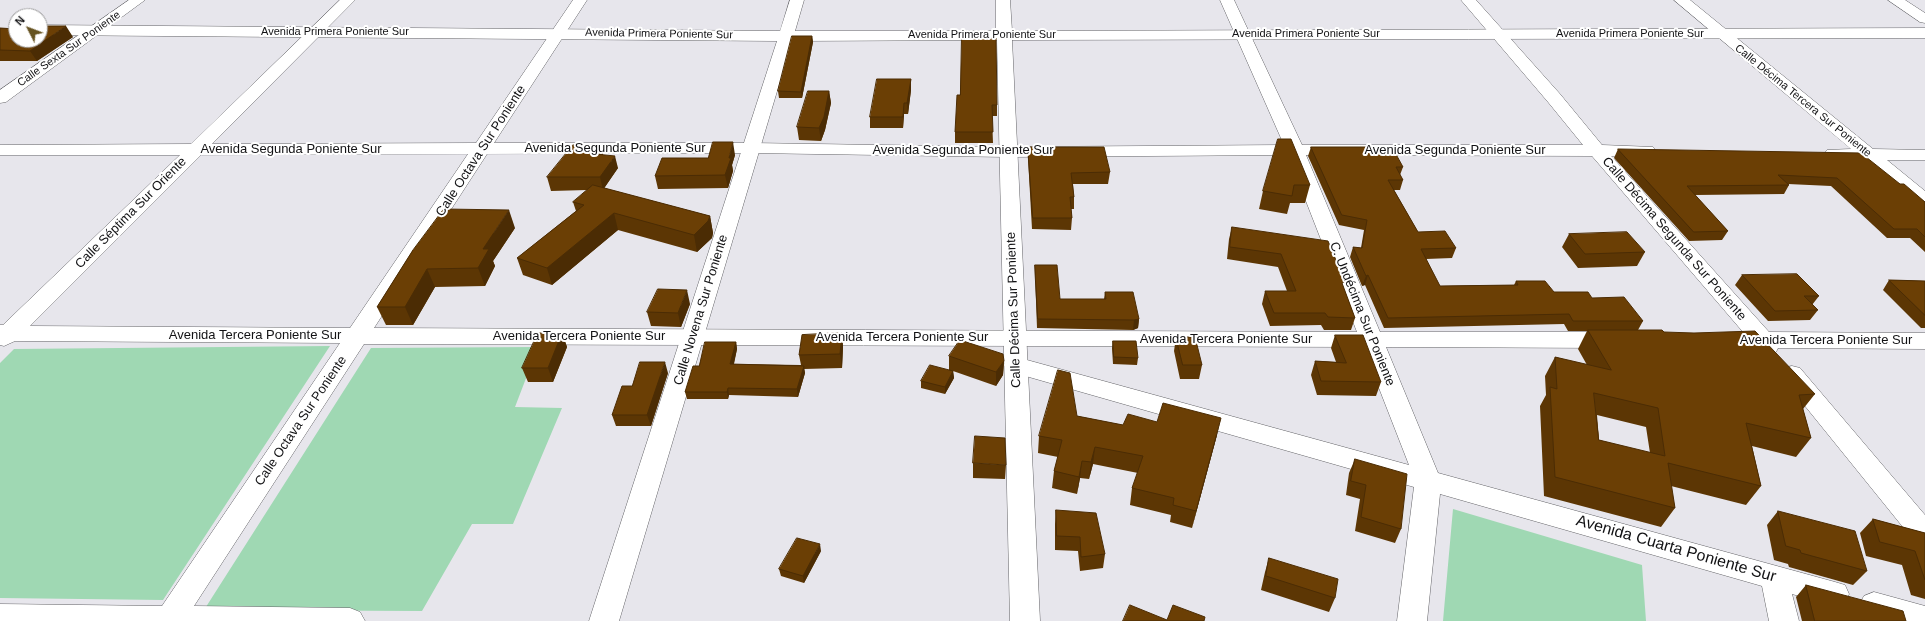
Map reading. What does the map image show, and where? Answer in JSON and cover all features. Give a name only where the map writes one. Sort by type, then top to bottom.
[{"type":"street","name":"Calle Sexta Sur Poniente","points":[[0,98],[138,0]]},
{"type":"street","name":"Calle Séptima Sur Oriente","points":[[3,336],[348,0]]},
{"type":"street","name":"Calle Octava Sur Poniente","points":[[169,620],[580,0]]},
{"type":"street","name":"Calle Novena Sur Poniente","points":[[604,621],[797,0]]},
{"type":"street","name":"Calle Décima Sur Poniente","points":[[1003,0],[1025,621]]},
{"type":"street","name":"C. Undécima Sur Poniente","points":[[1228,0],[1241,33],[1295,150],[1428,479]]},
{"type":"street","name":"Calle Décima Segunda Sur Poniente","points":[[1468,0],[1554,98],[1596,150],[1763,340],[1925,534]]},
{"type":"street","name":"Calle Décima Tercera Sur Poniente","points":[[1680,0],[1925,201]]},
{"type":"street","points":[[1895,0],[1925,19]]},
{"type":"street","name":"Avenida Primera Poniente Sur","points":[[48,30],[786,36],[1241,33],[1925,33]]},
{"type":"street","name":"Avenida Segunda Poniente Sur","points":[[0,150],[751,148],[1008,152],[1295,150],[1666,151]]},
{"type":"street","points":[[1814,154],[1925,155]]},
{"type":"street","name":"Avenida Tercera Poniente Sur","points":[[3,336],[693,336],[1636,340]]},
{"type":"street","name":"Avenida Tercera Poniente Sur","points":[[1715,340],[1925,341]]},
{"type":"street","name":"Avenida Cuarta Poniente Sur","points":[[1016,365],[1925,619]]},
{"type":"street","points":[[1412,621],[1428,479]]},
{"type":"street","points":[[1774,576],[1784,621]]},
{"type":"street","points":[[0,617],[350,621]]},
{"type":"green space","points":[[330,346],[163,600],[0,598],[0,363],[14,349]]},
{"type":"green space","points":[[538,347],[515,407],[562,408],[513,524],[472,524],[422,611],[204,610],[371,348]]},
{"type":"green space","points":[[1453,509],[1642,565],[1646,621],[1443,621]]},
{"type":"building","points":[[48,26],[66,26],[48,38]]},
{"type":"building","points":[[0,28],[8,28],[8,48],[34,48],[30,51],[0,50]]},
{"type":"building","points":[[962,33],[985,33],[985,38],[996,38],[997,105],[992,105],[993,132],[955,132],[957,95],[960,95]]},
{"type":"building","points":[[792,36],[812,36],[801,92],[778,91]]},
{"type":"building","points":[[877,79],[911,79],[907,103],[904,103],[903,117],[870,117]]},
{"type":"building","points":[[808,91],[829,91],[824,117],[819,128],[797,127]]},
{"type":"building","points":[[1278,139],[1291,139],[1310,185],[1294,185],[1292,196],[1263,191]]},
{"type":"building","points":[[713,142],[733,142],[729,158],[731,158],[725,175],[655,176],[662,158],[708,158]]},
{"type":"building","points":[[573,145],[601,146],[595,154],[615,156],[600,177],[547,177]]},
{"type":"building","points":[[1028,147],[1104,147],[1110,172],[1071,173],[1074,197],[1070,197],[1072,218],[1033,218]]},
{"type":"building","points":[[1311,147],[1392,147],[1403,167],[1396,167],[1403,180],[1388,180],[1418,232],[1445,231],[1456,248],[1421,249],[1440,286],[1518,285],[1516,281],[1545,281],[1554,292],[1588,292],[1592,298],[1624,297],[1643,321],[1573,321],[1569,314],[1388,318],[1353,247],[1362,248],[1367,220],[1342,215]]},
{"type":"building","points":[[1618,149],[1861,153],[1900,184],[1904,184],[1925,202],[1925,237],[1917,229],[1894,229],[1837,178],[1778,175],[1789,185],[1687,186],[1728,231],[1694,232]]},
{"type":"building","points":[[593,185],[710,216],[708,221],[694,235],[614,213],[547,268],[517,258],[584,205],[573,202]]},
{"type":"building","points":[[444,209],[509,210],[483,249],[489,249],[478,268],[427,269],[405,307],[377,307],[413,250]]},
{"type":"building","points":[[1232,227],[1328,241],[1345,282],[1342,283],[1355,318],[1328,317],[1325,313],[1274,313],[1265,291],[1296,291],[1281,254],[1230,247]]},
{"type":"building","points":[[1627,232],[1645,252],[1585,254],[1569,234]]},
{"type":"building","points":[[1035,265],[1057,265],[1060,299],[1106,299],[1105,292],[1133,292],[1139,319],[1038,319]]},
{"type":"building","points":[[1797,274],[1819,296],[1804,296],[1818,310],[1775,311],[1742,275]]},
{"type":"building","points":[[1889,280],[1925,281],[1925,315]]},
{"type":"building","points":[[658,289],[687,290],[678,313],[647,312]]},
{"type":"building","points":[[1588,330],[1662,330],[1664,332],[1694,333],[1755,331],[1815,394],[1799,395],[1811,438],[1746,423],[1761,486],[1668,463],[1675,508],[1555,477],[1550,387],[1557,389],[1555,357],[1611,370]],"holes":[[[1594,393],[1658,408],[1665,456],[1599,440]]]},
{"type":"building","points":[[538,333],[562,333],[548,368],[522,368]]},
{"type":"building","points":[[842,333],[840,354],[799,355],[802,335]]},
{"type":"building","points":[[1335,335],[1363,335],[1381,382],[1321,381],[1315,361],[1346,363]]},
{"type":"building","points":[[1176,337],[1195,337],[1202,365],[1183,365]]},
{"type":"building","points":[[960,340],[1003,354],[1004,361],[996,372],[949,356]]},
{"type":"building","points":[[1113,341],[1136,341],[1138,358],[1114,357]]},
{"type":"building","points":[[705,342],[736,342],[730,364],[804,366],[797,389],[728,388],[727,392],[685,392],[693,366],[699,366]]},
{"type":"building","points":[[640,362],[665,362],[647,415],[612,415],[622,386],[632,386]]},
{"type":"building","points":[[930,365],[953,371],[945,387],[921,381]]},
{"type":"building","points":[[1058,370],[1070,373],[1077,416],[1123,425],[1128,414],[1157,422],[1163,403],[1221,418],[1196,511],[1173,505],[1174,498],[1132,488],[1143,456],[1095,447],[1091,462],[1082,461],[1079,477],[1054,471],[1062,440],[1039,436]]},
{"type":"building","points":[[975,436],[1005,438],[1006,465],[973,463]]},
{"type":"building","points":[[1355,459],[1407,474],[1401,529],[1361,517],[1366,485],[1351,481]]},
{"type":"building","points":[[1056,510],[1096,513],[1105,554],[1081,557],[1080,537],[1057,536]]},
{"type":"building","points":[[1778,511],[1855,531],[1867,571],[1801,553],[1800,550],[1786,546]]},
{"type":"building","points":[[1873,519],[1925,533],[1925,580],[1915,551],[1880,542]]},
{"type":"building","points":[[797,538],[820,544],[803,576],[779,569]]},
{"type":"building","points":[[1269,558],[1338,579],[1335,598],[1266,576]]},
{"type":"building","points":[[1806,585],[1903,611],[1906,621],[1815,621]]},
{"type":"building","points":[[1130,605],[1167,620],[1173,605],[1205,617],[1204,621],[1123,621]]}]
